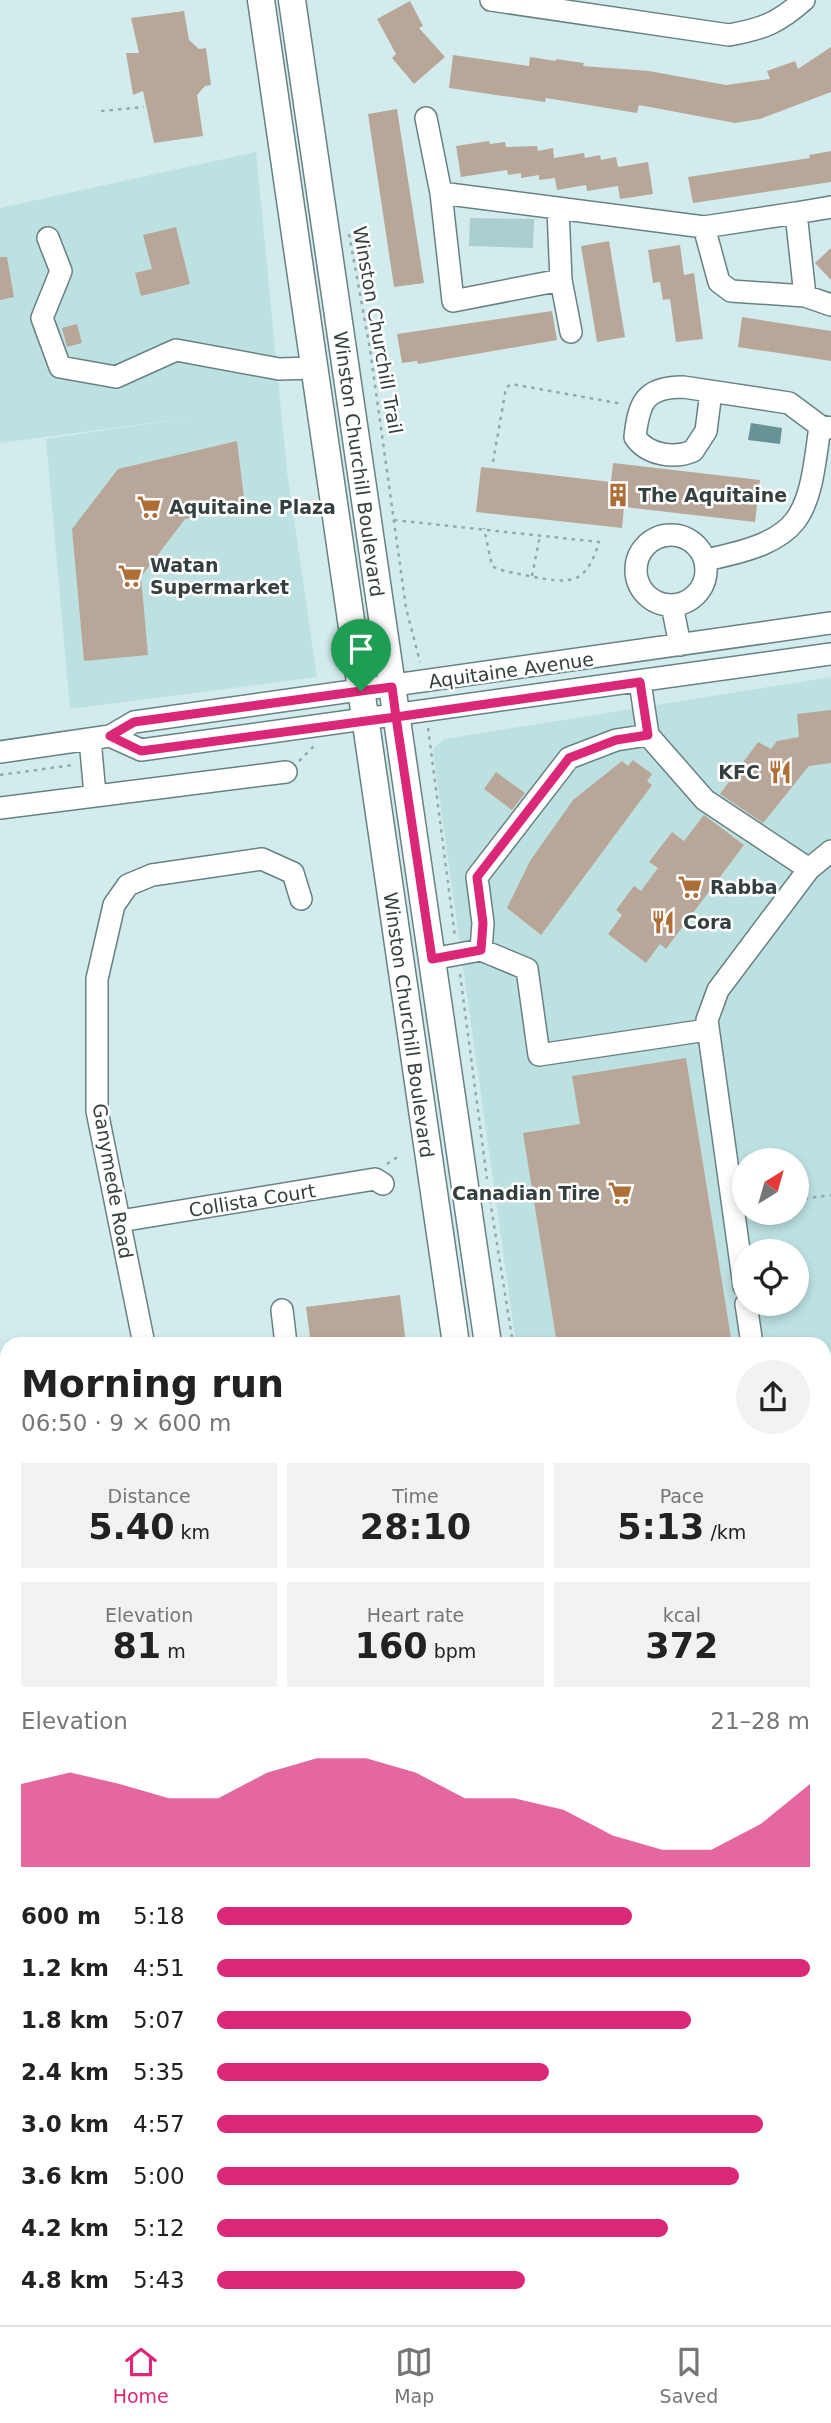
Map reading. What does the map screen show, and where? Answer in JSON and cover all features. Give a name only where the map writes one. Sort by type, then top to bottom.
[{"type":"main road","name":"Winston Churchill Boulevard","points":[[261,0],[455,1337]]},
{"type":"main road","name":"Winston Churchill Boulevard","points":[[292,0],[487,1337]]},
{"type":"street","points":[[491,0],[729,35],[762,29],[784,17],[804,0]]},
{"type":"street","points":[[426,118],[441,192],[453,301],[561,280]]},
{"type":"street","points":[[441,192],[704,227],[831,207]]},
{"type":"street","points":[[558,209],[561,280],[571,332]]},
{"type":"street","points":[[796,213],[805,296]]},
{"type":"street","points":[[704,227],[719,282],[731,291],[805,296],[831,305]]},
{"type":"street","points":[[48,238],[61,271],[42,318],[60,367],[117,377],[176,349],[279,369],[315,368]]},
{"type":"street","points":[[705,560],[752,551],[796,524],[807,503],[825,427],[789,403],[711,392],[666,387],[654,391],[640,407],[635,437],[640,444],[674,456],[684,454],[700,443],[706,430],[711,392]]},
{"type":"street","points":[[680,535],[700,549],[707,570],[700,591],[683,603],[672,605],[660,603],[641,589],[636,566],[647,544],[656,537],[680,535]]},
{"type":"street","points":[[672,605],[680,645]]},
{"type":"street","name":"Aquitaine Avenue","points":[[0,752],[100,738],[134,722],[831,623]]},
{"type":"street","name":"Aquitaine Avenue","points":[[100,738],[141,751],[831,654]]},
{"type":"street","points":[[640,682],[648,735],[705,800],[809,869]]},
{"type":"street","points":[[481,950],[483,923],[477,877],[569,758],[616,740],[648,735]]},
{"type":"street","points":[[95,794],[100,738]]},
{"type":"street","points":[[0,808],[286,772]]},
{"type":"street","points":[[737,1239],[707,1030],[718,990],[809,869],[831,851]]},
{"type":"street","name":"Ganymede Road","points":[[143,1337],[97,1111],[97,979],[114,905],[128,885],[152,875],[262,859],[293,873],[301,899]]},
{"type":"street","points":[[432,959],[481,950],[527,969],[539,1055],[707,1030]]},
{"type":"street","name":"Collista Court","points":[[120,1221],[375,1179],[384,1175]]},
{"type":"street","points":[[282,1310],[285,1337]]},
{"type":"street","points":[[748,1316],[751,1337]]},
{"type":"path","points":[[101,111],[144,107]]},
{"type":"path","name":"Winston Churchill Trail","points":[[347,226],[370,349],[406,608],[420,664]]},
{"type":"path","points":[[493,462],[506,388],[511,384],[640,407]]},
{"type":"path","points":[[394,520],[484,528],[599,542],[593,564],[573,580],[561,582],[492,566],[484,528]]},
{"type":"path","points":[[532,576],[540,535]]},
{"type":"path","points":[[429,738],[454,930]]},
{"type":"path","points":[[462,985],[488,1181]]},
{"type":"path","points":[[384,1175],[399,1156]]},
{"type":"path","points":[[489,1195],[512,1337]]},
{"type":"path","points":[[809,1198],[831,1195]]},
{"type":"shaded area","points":[[256,152],[287,472],[317,677],[70,709],[46,439],[195,417],[0,443],[0,208]]},
{"type":"shaded area","points":[[470,218],[534,219],[533,248],[469,246]]},
{"type":"shaded area","points":[[751,423],[782,428],[780,444],[748,440]]},
{"type":"shaded area","points":[[831,677],[831,1337],[515,1337],[433,752],[444,739]]},
{"type":"building","points":[[410,1],[423,26],[419,28],[445,57],[414,84],[392,58],[396,54],[377,19]]},
{"type":"building","points":[[184,11],[189,40],[199,49],[206,48],[211,85],[205,86],[197,95],[203,136],[154,143],[143,91],[133,95],[126,53],[139,53],[131,18]]},
{"type":"building","points":[[831,47],[831,92],[760,119],[735,123],[639,105],[637,113],[546,98],[545,102],[449,88],[453,55],[529,66],[530,57],[556,59],[584,63],[583,66],[649,71],[726,85],[770,79],[767,71],[795,61],[798,69]]},
{"type":"building","points":[[397,109],[424,283],[394,287],[368,114]]},
{"type":"building","points":[[489,141],[490,144],[505,142],[506,147],[537,146],[538,151],[553,148],[554,158],[584,153],[585,158],[600,155],[601,160],[616,157],[618,167],[648,162],[653,194],[620,199],[618,186],[587,191],[586,185],[557,190],[555,178],[539,180],[539,175],[521,178],[521,173],[508,175],[507,170],[461,177],[456,146]]},
{"type":"building","points":[[831,151],[831,182],[693,203],[688,177],[810,158],[809,155]]},
{"type":"building","points":[[176,227],[190,284],[141,296],[135,273],[152,269],[143,235]]},
{"type":"building","points":[[609,241],[625,337],[597,342],[581,246]]},
{"type":"building","points":[[680,245],[684,275],[694,273],[703,339],[676,342],[670,299],[663,300],[660,282],[653,283],[648,250]]},
{"type":"building","points":[[831,248],[831,280],[815,263]]},
{"type":"building","points":[[0,257],[7,257],[14,297],[0,300]]},
{"type":"building","points":[[552,311],[557,340],[418,364],[417,361],[402,363],[397,334]]},
{"type":"building","points":[[742,317],[831,331],[831,361],[738,347]]},
{"type":"building","points":[[77,324],[82,343],[67,347],[62,328]]},
{"type":"building","points":[[237,441],[245,506],[185,519],[141,577],[148,655],[84,661],[72,529],[118,469]]},
{"type":"building","name":"The Aquitaine","points":[[613,463],[760,480],[755,522],[624,507],[622,528],[476,512],[481,467],[611,482]]},
{"type":"building","points":[[831,710],[831,763],[809,766],[763,823],[720,794],[758,742],[771,749],[777,741],[799,737],[797,714]]},
{"type":"building","points":[[633,760],[652,774],[647,781],[652,785],[541,935],[507,908],[530,861],[573,800],[622,761],[628,766]]},
{"type":"building","points":[[496,772],[525,793],[512,810],[484,789]]},
{"type":"building","points":[[704,815],[744,845],[666,949],[660,944],[646,963],[608,934],[622,915],[616,910],[634,886],[641,891],[658,868],[649,862],[672,832],[684,841]]},
{"type":"building","name":"Canadian Tire","points":[[686,1058],[731,1337],[556,1337],[523,1133],[580,1124],[572,1076]]},
{"type":"building","points":[[400,1295],[405,1337],[310,1337],[306,1307]]},
{"type":"place","name":"The Aquitaine","points":[[618,495]]},
{"type":"place","name":"Aquitaine Plaza","points":[[149,507]]},
{"type":"place","name":"Watan Supermarket","points":[[130,576]]},
{"type":"place","name":"KFC","points":[[780,772]]},
{"type":"place","name":"Rabba","points":[[690,887]]},
{"type":"place","name":"Cora","points":[[663,922]]},
{"type":"place","name":"Canadian Tire","points":[[620,1193]]},
{"type":"route","points":[[361,691],[134,722],[110,736],[141,751],[396,717],[432,959],[481,950],[483,923],[477,877],[569,758],[616,740],[648,735],[640,682],[396,717],[392,687],[361,691]]}]
